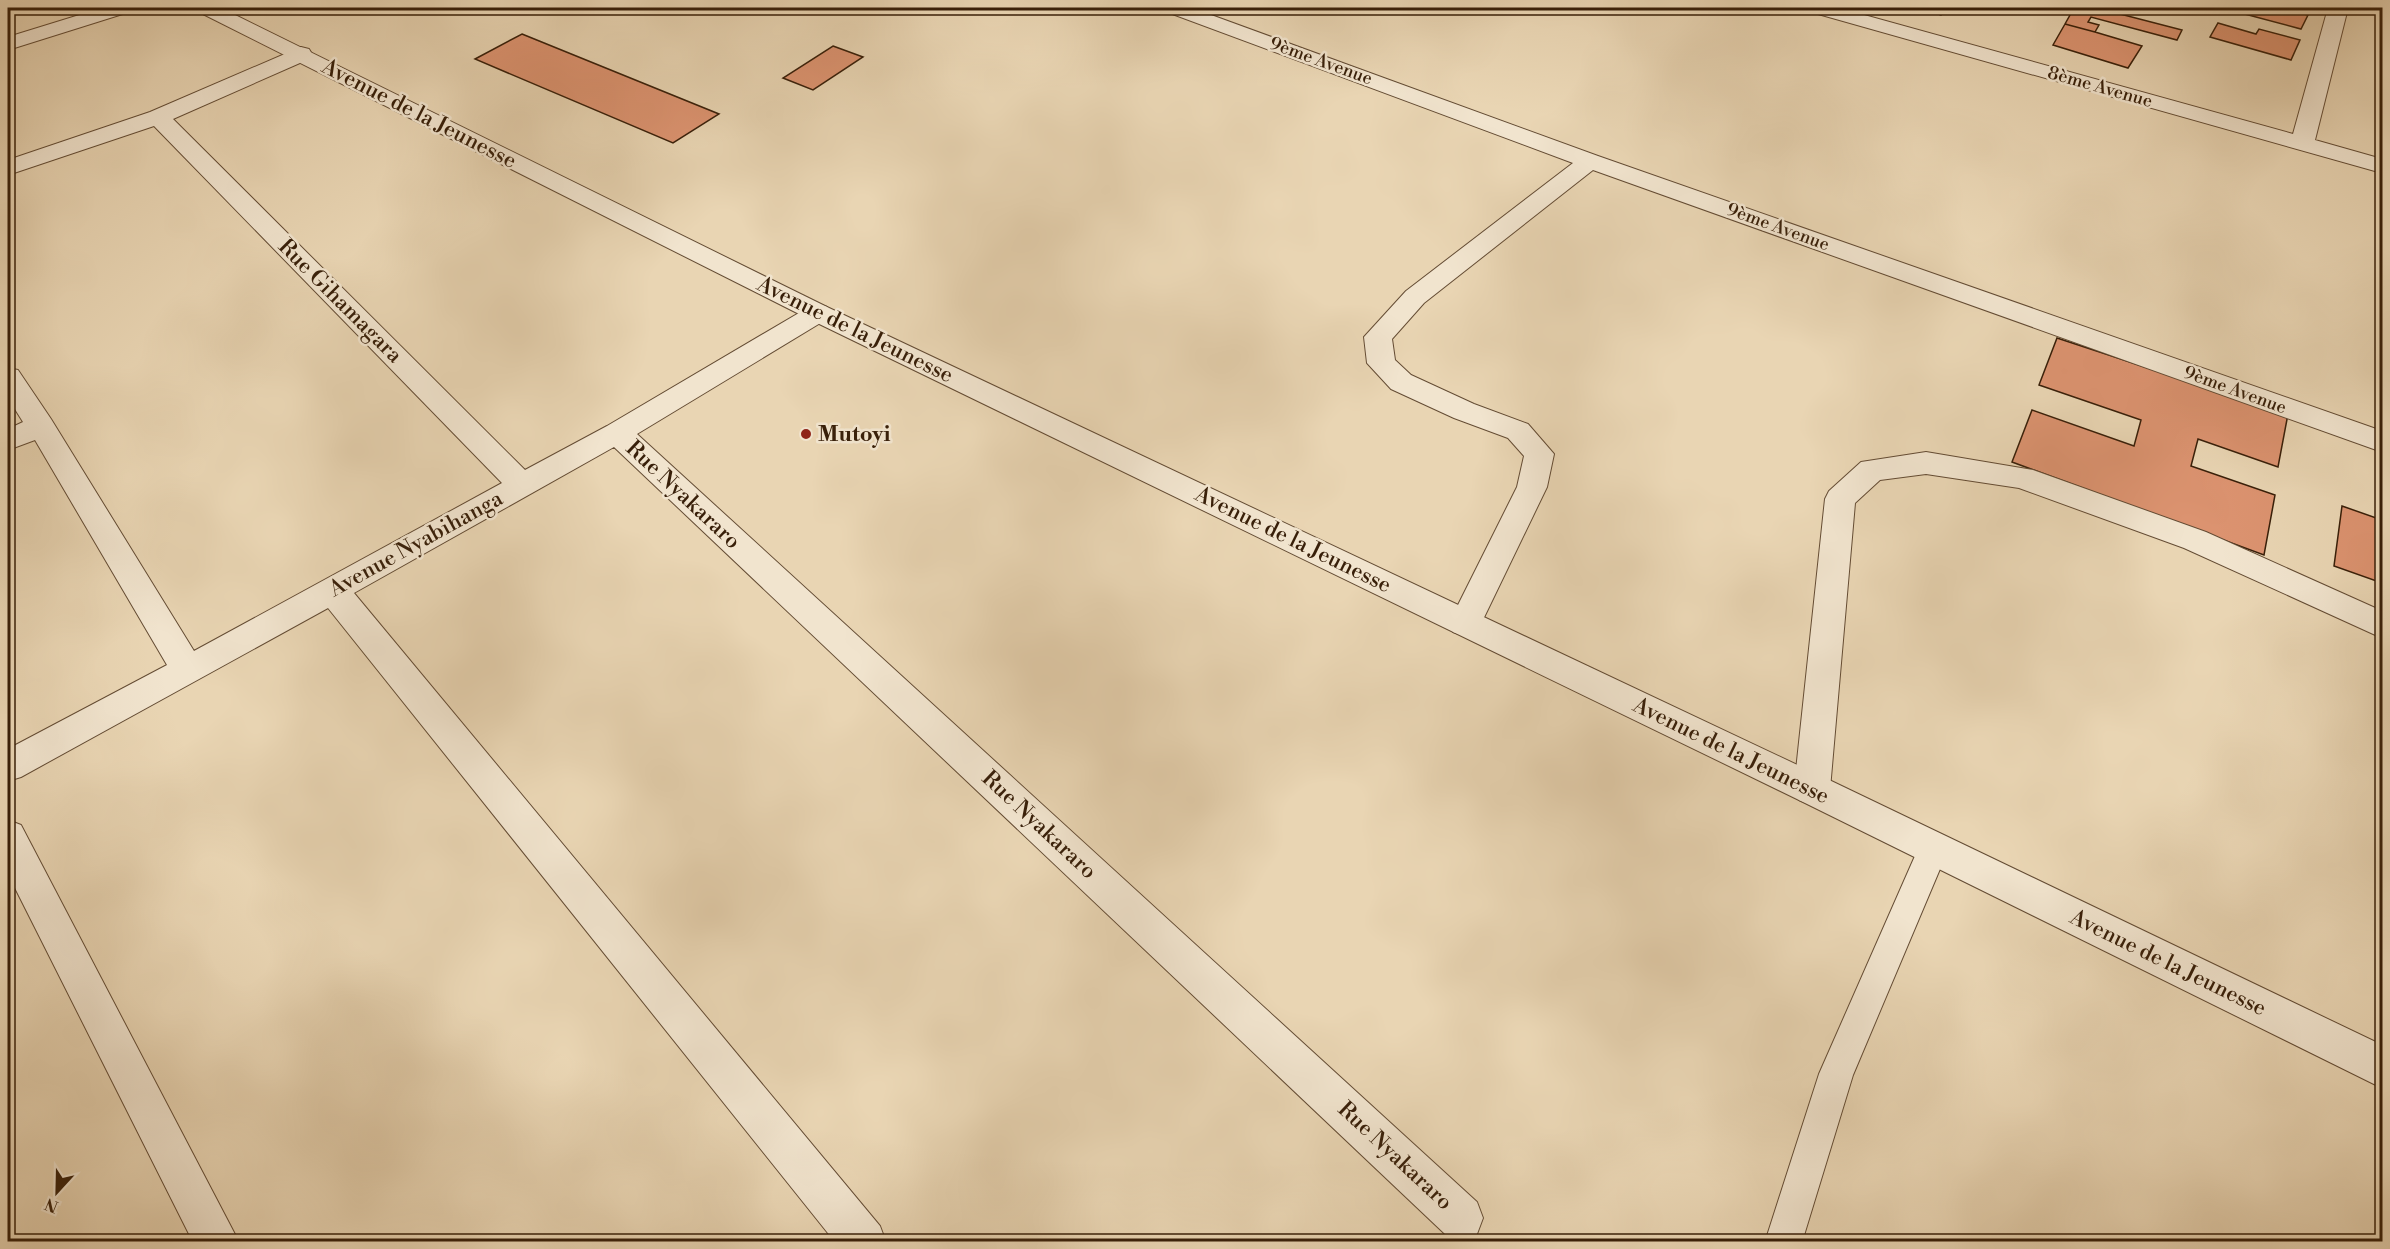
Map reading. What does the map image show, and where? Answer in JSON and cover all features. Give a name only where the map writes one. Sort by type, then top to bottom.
[{"type":"street","points":[[8,44],[122,8]]},
{"type":"street","name":"Avenue de la Jeunesse","points":[[206,8],[818,313],[1812,789],[2382,1067]]},
{"type":"street","name":"9ème Avenue","points":[[1174,8],[1590,161],[2382,442]]},
{"type":"street","name":"8ème Avenue","points":[[1818,8],[2382,166]]},
{"type":"street","points":[[2302,143],[2338,8]]},
{"type":"street","points":[[2374,8],[2382,10]]},
{"type":"street","points":[[8,168],[158,117],[301,54]]},
{"type":"street","name":"Rue Gihamagara","points":[[158,117],[522,485]]},
{"type":"street","points":[[1465,623],[1532,487],[1539,454],[1518,431],[1464,411],[1401,382],[1381,363],[1378,337],[1415,297],[1590,161]]},
{"type":"street","name":"Avenue Nyabihanga","points":[[8,765],[333,591],[617,433],[818,313]]},
{"type":"street","points":[[8,377],[41,426],[188,670]]},
{"type":"street","points":[[8,440],[41,426]]},
{"type":"street","name":"Rue Nyakararo","points":[[617,433],[1461,1218]]},
{"type":"street","points":[[1812,789],[1840,499],[1872,470],[1926,463],[2022,478],[2195,540],[2382,625]]},
{"type":"street","points":[[333,591],[864,1242]]},
{"type":"street","points":[[8,837],[217,1242]]},
{"type":"lane","points":[[1783,1242],[1836,1074],[1933,850]]},
{"type":"building","points":[[1916,8],[1947,8],[1941,15]]},
{"type":"building","points":[[2074,8],[2097,8],[2182,30],[2177,40],[2091,17],[2088,22],[2099,25],[2095,32],[2065,24]]},
{"type":"building","points":[[2222,8],[2279,8],[2308,15],[2301,29]]},
{"type":"building","points":[[2218,23],[2256,34],[2259,29],[2300,40],[2291,60],[2210,37]]},
{"type":"building","points":[[2065,24],[2142,46],[2128,68],[2053,45]]},
{"type":"building","points":[[522,34],[719,114],[673,143],[475,59]]},
{"type":"building","points":[[833,46],[863,57],[813,90],[783,78]]},
{"type":"building","points":[[2057,338],[2288,414],[2278,467],[2198,439],[2191,466],[2275,495],[2264,555],[2012,462],[2032,410],[2134,446],[2141,420],[2039,385]]},
{"type":"building","points":[[2342,506],[2382,520],[2382,583],[2334,566]]},
{"type":"place","name":"Mutoyi","points":[[806,434]]}]
